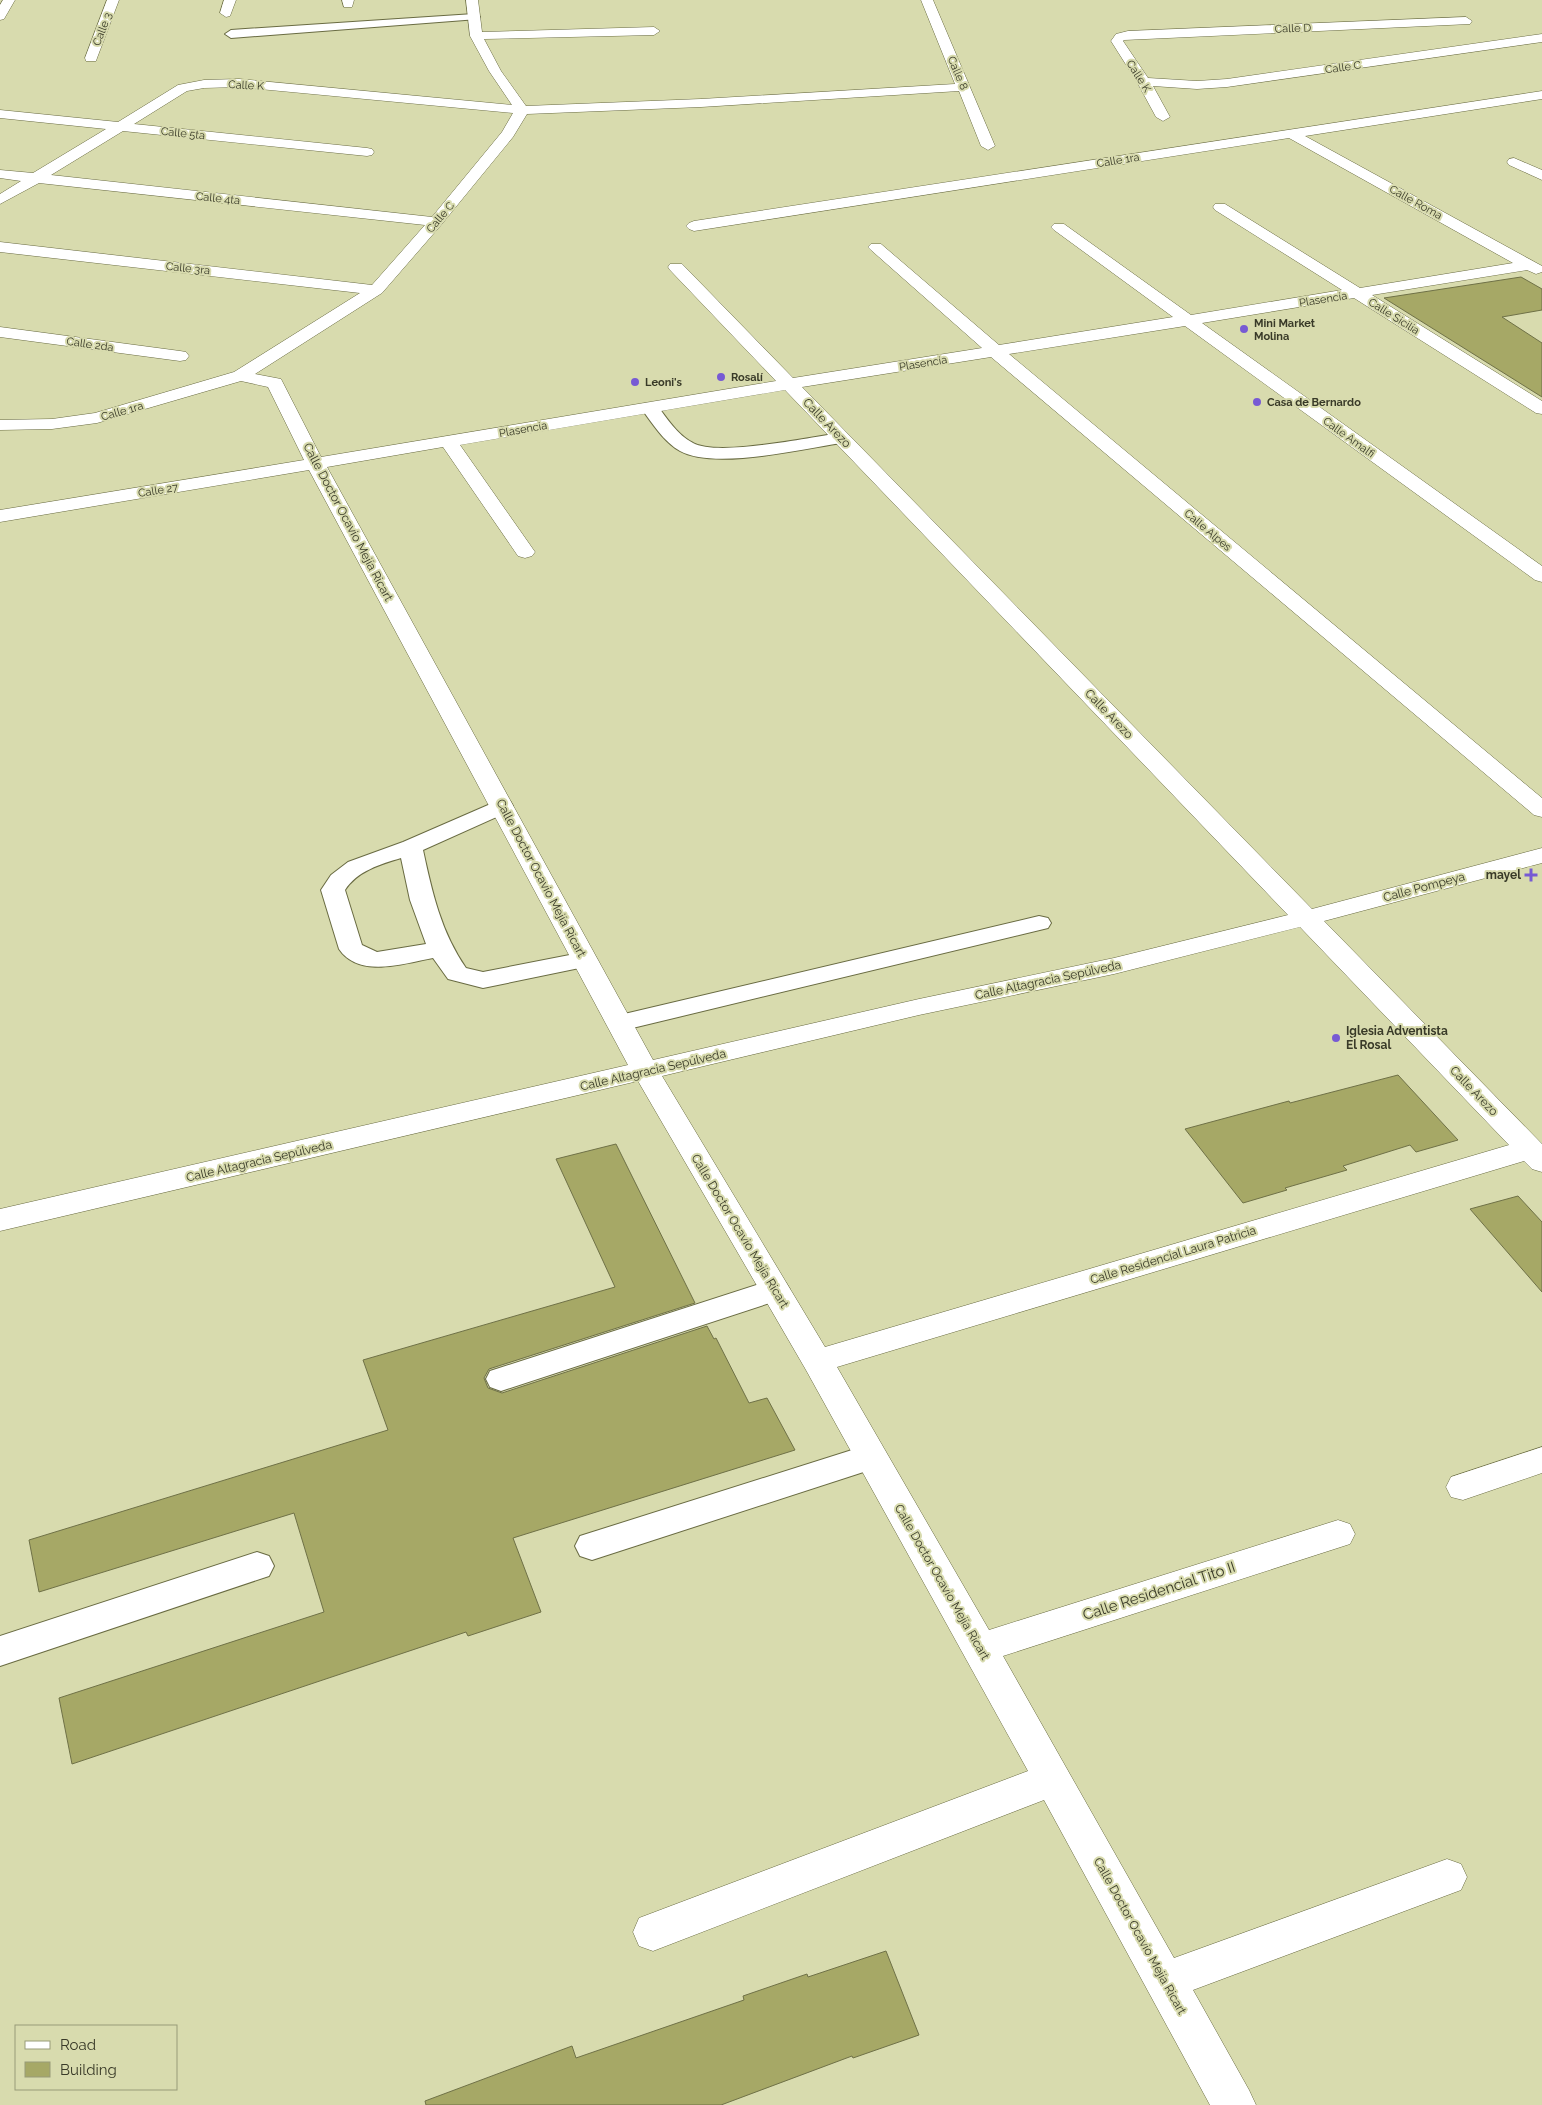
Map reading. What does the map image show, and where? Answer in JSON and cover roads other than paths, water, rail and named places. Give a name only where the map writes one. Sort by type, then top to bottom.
[{"type":"street","points":[[0,16],[9,0]]},
{"type":"street","name":"Calle 3","points":[[91,58],[113,0]]},
{"type":"street","points":[[226,13],[230,0]]},
{"type":"street","points":[[472,0],[476,36],[495,72],[522,110]]},
{"type":"street","name":"Calle 8","points":[[927,0],[988,146]]},
{"type":"street","points":[[1454,10],[1466,21],[1502,43]]},
{"type":"street","name":"Calle D","points":[[1120,37],[1466,21]]},
{"type":"street","points":[[1328,27],[1344,36]]},
{"type":"street","points":[[476,36],[654,31]]},
{"type":"street","name":"Calle K","points":[[1120,37],[1117,41],[1144,82],[1163,117]]},
{"type":"street","name":"Calle C","points":[[1144,82],[1197,85],[1227,83],[1542,38]]},
{"type":"street","points":[[1367,51],[1383,61]]},
{"type":"street","name":"Calle K","points":[[0,200],[183,88],[204,84],[239,83],[522,110],[720,102],[964,87]]},
{"type":"street","name":"Calle 1ra","points":[[694,226],[1542,95]]},
{"type":"street","name":"Calle C","points":[[240,376],[376,290],[436,222],[508,134],[522,110]]},
{"type":"street","name":"Calle 5ta","points":[[0,114],[367,152]]},
{"type":"street","name":"Calle Roma","points":[[1290,133],[1536,269]]},
{"type":"street","points":[[1514,162],[1542,176]]},
{"type":"street","name":"Calle 4ta","points":[[0,174],[436,222]]},
{"type":"street","name":"Calle Sicilia","points":[[1220,207],[1542,409]]},
{"type":"street","name":"Calle Amalfi","points":[[1060,227],[1542,576]]},
{"type":"street","name":"Calle 3ra","points":[[0,247],[376,290]]},
{"type":"street","name":"Calle Alpes","points":[[876,247],[995,351],[1542,810]]},
{"type":"street","name":"Calle Arezo","points":[[676,267],[1536,1155]]},
{"type":"street","name":"Plasencia","points":[[316,464],[790,384],[1188,320],[1357,293],[1536,269]]},
{"type":"street","name":"Calle 2da","points":[[0,332],[180,356]]},
{"type":"street","name":"Calle 1ra","points":[[0,425],[52,424],[96,418],[240,376]]},
{"type":"street","name":"Calle Doctor Ocavio Mejía Ricart","points":[[240,376],[275,383],[316,464],[646,1072],[817,1361],[980,1648],[1234,2105]]},
{"type":"street","points":[[449,442],[526,552]]},
{"type":"street","name":"Calle 27","points":[[0,516],[316,464]]},
{"type":"street","name":"Calle Pompeya","points":[[1306,918],[1542,855]]},
{"type":"street","name":"Calle Altagracia Sepúlveda","points":[[0,1220],[646,1072],[919,1007],[1114,966],[1306,918]]},
{"type":"street","name":"Calle Residencial Laura Patricia","points":[[817,1361],[1536,1155]]},
{"type":"street","points":[[1463,1487],[1542,1460]]},
{"type":"street","name":"Calle Residencial Tito II","points":[[980,1648],[1338,1534]]},
{"type":"street","points":[[653,1932],[1053,1779]]},
{"type":"street","points":[[1165,1981],[1447,1877]]},
{"type":"lane","points":[[231,34],[474,17]]},
{"type":"lane","points":[[650,408],[676,439],[694,450],[724,453],[841,438]]},
{"type":"lane","points":[[440,949],[376,960],[363,956],[351,949],[333,890],[338,880],[351,868],[411,847],[502,806]]},
{"type":"lane","points":[[411,847],[422,900],[440,949],[457,974],[483,980],[585,960]]},
{"type":"lane","points":[[620,1023],[1039,923]]},
{"type":"lane","points":[[501,1379],[775,1290]]},
{"type":"lane","points":[[592,1546],[871,1457]]},
{"type":"lane","points":[[0,1651],[257,1566]]},
{"type":"place","name":"Mini Market Molina","points":[[1244,329]]},
{"type":"place","name":"Rosalí","points":[[721,377]]},
{"type":"place","name":"Leoni's","points":[[635,382]]},
{"type":"place","name":"Casa de Bernardo","points":[[1257,402]]},
{"type":"place","name":"mayel","points":[[1531,875]]},
{"type":"place","name":"Iglesia Adventista El Rosal","points":[[1336,1038]]}]
